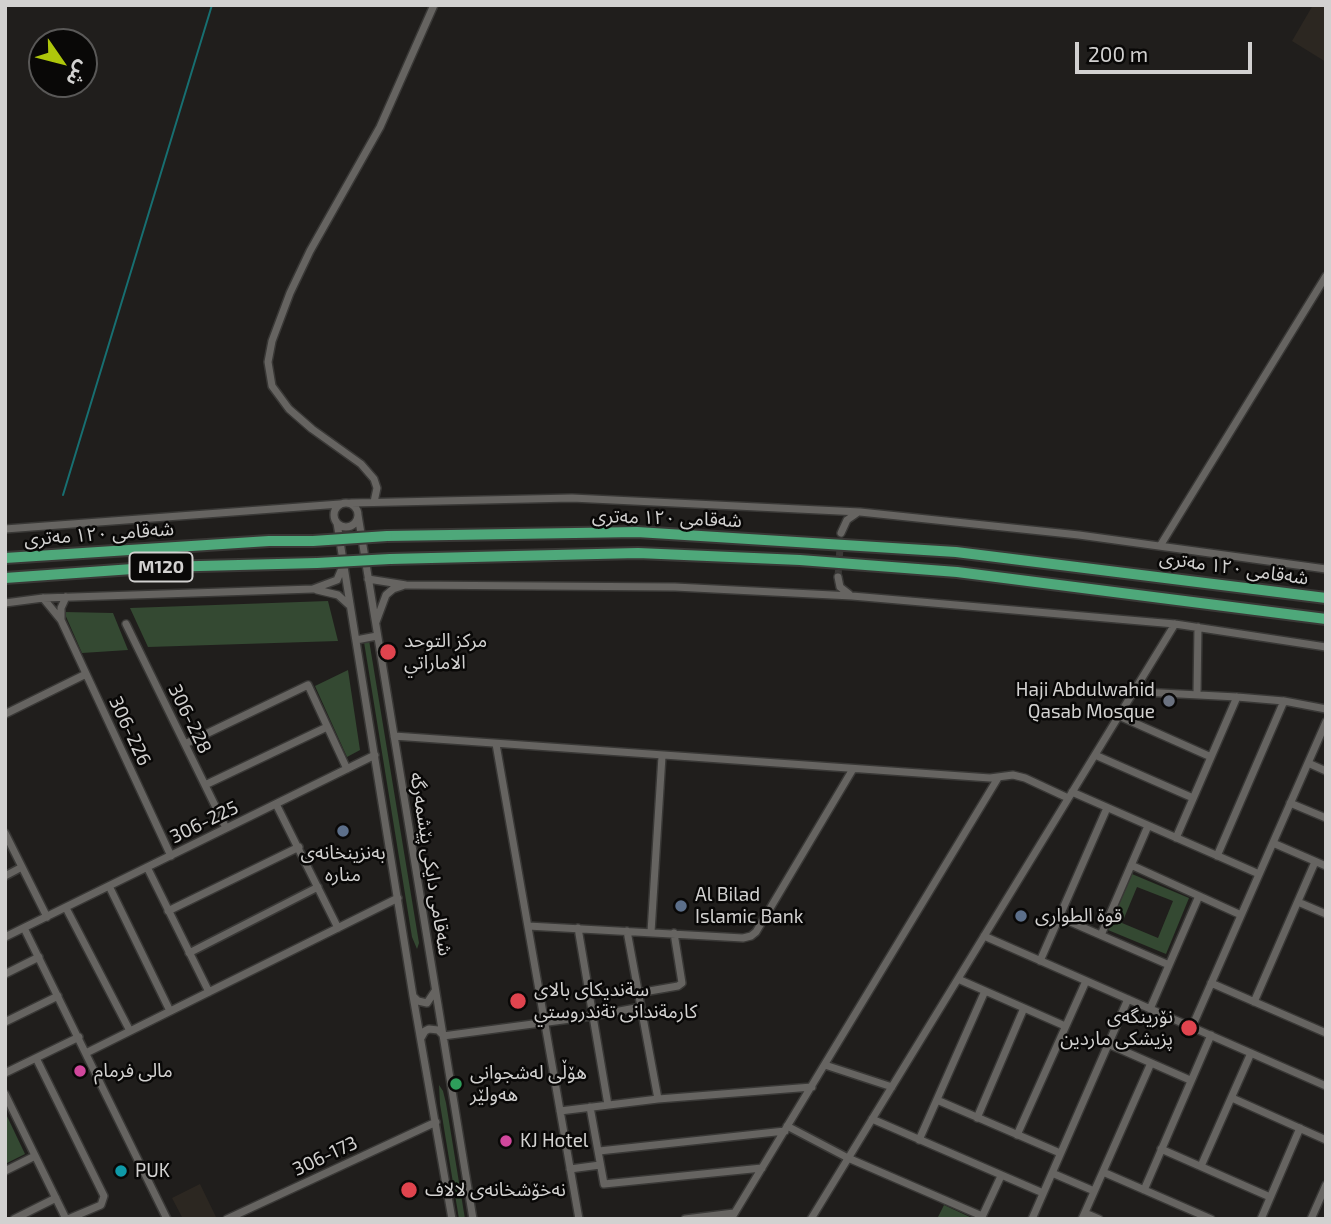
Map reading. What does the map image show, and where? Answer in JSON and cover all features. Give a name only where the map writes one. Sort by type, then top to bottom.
[{"type":"highway","name":"شەقامی ١٢٠ مەتری","points":[[5,558],[205,544],[387,536],[637,532],[942,551],[1326,598]]},
{"type":"highway","name":"شەقامی ١٢٠ مەتری","points":[[5,578],[161,566],[638,554],[800,560],[957,572],[1326,619]]},
{"type":"street","points":[[374,502],[377,488],[374,479],[361,464],[289,409],[272,386],[268,362],[275,332],[290,293],[310,251],[380,127],[435,5]]},
{"type":"street","points":[[1160,546],[1326,276]]},
{"type":"street","points":[[359,509],[374,502],[572,498],[860,512],[1079,535],[1326,569]]},
{"type":"street","points":[[5,529],[351,503],[359,509]]},
{"type":"street","points":[[335,520],[335,510],[340,504]]},
{"type":"street","points":[[312,506],[343,527],[356,522],[359,509]]},
{"type":"street","name":"شەقامی دایکی پێشمەرگە","points":[[359,509],[375,624],[473,1219]]},
{"type":"street","points":[[841,533],[849,517],[860,512]]},
{"type":"street","name":"شەقامی دایکی پێشمەرگە","points":[[335,520],[452,1219]]},
{"type":"street","points":[[313,589],[337,580],[344,563]]},
{"type":"street","points":[[838,577],[842,589],[852,596]]},
{"type":"street","points":[[368,579],[406,585],[662,587],[852,596],[1175,624],[1326,647]]},
{"type":"street","points":[[375,624],[388,593],[406,585]]},
{"type":"street","points":[[5,603],[43,598],[313,589],[332,592],[351,607]]},
{"type":"street","points":[[61,621],[61,608],[66,597]]},
{"type":"street","name":"306-226","points":[[43,598],[61,621],[171,856]]},
{"type":"street","name":"306-228","points":[[126,624],[226,828]]},
{"type":"street","points":[[811,1219],[1175,624]]},
{"type":"street","points":[[1197,694],[1198,627]]},
{"type":"street","points":[[356,640],[377,636]]},
{"type":"street","points":[[5,714],[86,674]]},
{"type":"street","points":[[185,744],[308,685],[347,769]]},
{"type":"street","points":[[1142,692],[1237,696],[1326,709]]},
{"type":"street","points":[[1176,838],[1237,696]]},
{"type":"street","points":[[1217,856],[1284,701]]},
{"type":"street","points":[[1119,716],[1211,757]]},
{"type":"street","points":[[1192,1027],[1326,722]]},
{"type":"street","points":[[205,785],[327,727]]},
{"type":"street","points":[[394,736],[853,769],[998,778],[1021,776],[1107,808],[1259,874]]},
{"type":"street","points":[[496,744],[579,1219]]},
{"type":"street","name":"306-225","points":[[5,937],[375,755]]},
{"type":"street","points":[[1095,755],[1193,798]]},
{"type":"street","points":[[651,932],[662,756]]},
{"type":"street","points":[[1308,763],[1326,771]]},
{"type":"street","points":[[528,926],[743,938],[754,934],[853,769]]},
{"type":"street","points":[[685,1219],[733,1216],[998,778]]},
{"type":"street","points":[[1290,803],[1326,818]]},
{"type":"street","points":[[276,804],[338,928]]},
{"type":"street","points":[[1040,961],[1107,808]]},
{"type":"street","points":[[1101,935],[1148,826]]},
{"type":"street","points":[[5,833],[47,917]]},
{"type":"street","points":[[1273,844],[1326,866]]},
{"type":"street","points":[[168,911],[299,847]]},
{"type":"street","points":[[1254,1002],[1315,862]]},
{"type":"street","points":[[1131,865],[1241,915]]},
{"type":"street","points":[[5,876],[22,867]]},
{"type":"street","points":[[147,867],[209,992]]},
{"type":"street","points":[[109,886],[170,1011]]},
{"type":"street","points":[[189,953],[318,887]]},
{"type":"street","points":[[1150,1009],[1199,896]]},
{"type":"street","points":[[86,1053],[398,898]]},
{"type":"street","points":[[1298,902],[1326,914]]},
{"type":"street","points":[[66,908],[130,1031]]},
{"type":"street","points":[[1059,917],[1169,965]]},
{"type":"street","points":[[24,928],[167,1219]]},
{"type":"street","points":[[578,928],[608,1105]]},
{"type":"street","points":[[627,931],[658,1099]]},
{"type":"street","points":[[638,993],[682,983],[674,933]]},
{"type":"street","points":[[984,936],[1326,1086]]},
{"type":"street","points":[[5,974],[39,957]]},
{"type":"street","points":[[958,979],[1065,1026]]},
{"type":"street","points":[[1017,1135],[1086,981]]},
{"type":"street","points":[[1211,983],[1326,1033]]},
{"type":"street","points":[[413,996],[418,1001],[427,1003],[435,990]]},
{"type":"street","points":[[919,1140],[985,991]]},
{"type":"street","points":[[5,1022],[58,996]]},
{"type":"street","points":[[1032,1219],[1128,999]]},
{"type":"street","points":[[421,1040],[422,1034],[429,1029],[438,1030],[443,1035],[593,1016],[641,1007]]},
{"type":"street","points":[[977,1118],[1024,1008]]},
{"type":"street","points":[[1144,1189],[1211,1035]]},
{"type":"street","points":[[5,1073],[79,1037]]},
{"type":"street","points":[[1108,1044],[1190,1080]]},
{"type":"street","points":[[1201,1166],[1251,1053]]},
{"type":"street","points":[[5,1094],[67,1219],[102,1205],[104,1196],[36,1058]]},
{"type":"street","points":[[1099,1219],[1084,1216],[1151,1063]]},
{"type":"street","points":[[825,1065],[892,1087]]},
{"type":"street","points":[[560,1111],[658,1099],[812,1087]]},
{"type":"street","points":[[1232,1098],[1326,1139]]},
{"type":"street","points":[[937,1100],[1060,1153]]},
{"type":"street","points":[[590,1107],[604,1184],[762,1168]]},
{"type":"street","points":[[872,1119],[1043,1193]]},
{"type":"street","name":"306-173","points":[[227,1219],[436,1122]]},
{"type":"street","points":[[1261,1219],[1300,1128]]},
{"type":"street","points":[[599,1151],[786,1129],[982,1217],[1001,1175]]},
{"type":"street","points":[[1161,1149],[1270,1197]]},
{"type":"street","points":[[5,1171],[35,1156]]},
{"type":"street","points":[[570,1168],[600,1165]]},
{"type":"street","points":[[1103,1172],[1144,1189],[1190,1215],[1210,1219]]},
{"type":"street","points":[[1052,1173],[1094,1191]]},
{"type":"street","points":[[1311,1219],[1326,1185]]},
{"type":"street","points":[[14,1219],[56,1198]]},
{"type":"shaded area","points":[[1313,5],[1326,5],[1326,62],[1292,41]]},
{"type":"shaded area","points":[[200,1184],[216,1217],[183,1219],[172,1198]]},
{"type":"green space","points":[[328,601],[338,641],[148,647],[130,608]]},
{"type":"green space","points":[[64,612],[113,613],[128,650],[82,653]]},
{"type":"green space","points":[[369,640],[419,943],[417,949],[412,937],[364,642]]},
{"type":"green space","points":[[348,670],[360,750],[347,757],[315,686]]},
{"type":"green space","points":[[1132,874],[1189,898],[1166,954],[1108,930]],"holes":[[[1137,887],[1173,901],[1158,938],[1122,923]]]},
{"type":"green space","points":[[439,1085],[446,1103],[465,1219],[459,1219]]},
{"type":"green space","points":[[5,1112],[25,1154],[5,1164]]},
{"type":"green space","points":[[944,1205],[972,1218],[972,1219],[937,1219]]},
{"type":"waterway","points":[[63,495],[212,5]]},
{"type":"tunnel","points":[[838,577],[841,533]]},
{"type":"place","name":"مركز التوحد الاماراتي","points":[[388,652]]},
{"type":"place","name":"Haji Abdulwahid Qasab Mosque","points":[[1169,701]]},
{"type":"place","name":"بەنزینخانەی منارە","points":[[343,831]]},
{"type":"place","name":"Al Bilad Islamic Bank","points":[[681,906]]},
{"type":"place","name":"قوة الطواری","points":[[1021,916]]},
{"type":"place","name":"سةنديكاى بالاى كارمةندانى تةندروستي","points":[[518,1001]]},
{"type":"place","name":"نۆرینگەی پزیشکی ماردین","points":[[1189,1028]]},
{"type":"place","name":"مالى فرمام","points":[[80,1071]]},
{"type":"place","name":"هۆڵی لەشجوانی هەولێر","points":[[456,1084]]},
{"type":"place","name":"KJ Hotel","points":[[506,1141]]},
{"type":"place","name":"PUK","points":[[121,1171]]},
{"type":"place","name":"نەخۆشخانەی لالاف","points":[[409,1190]]}]
